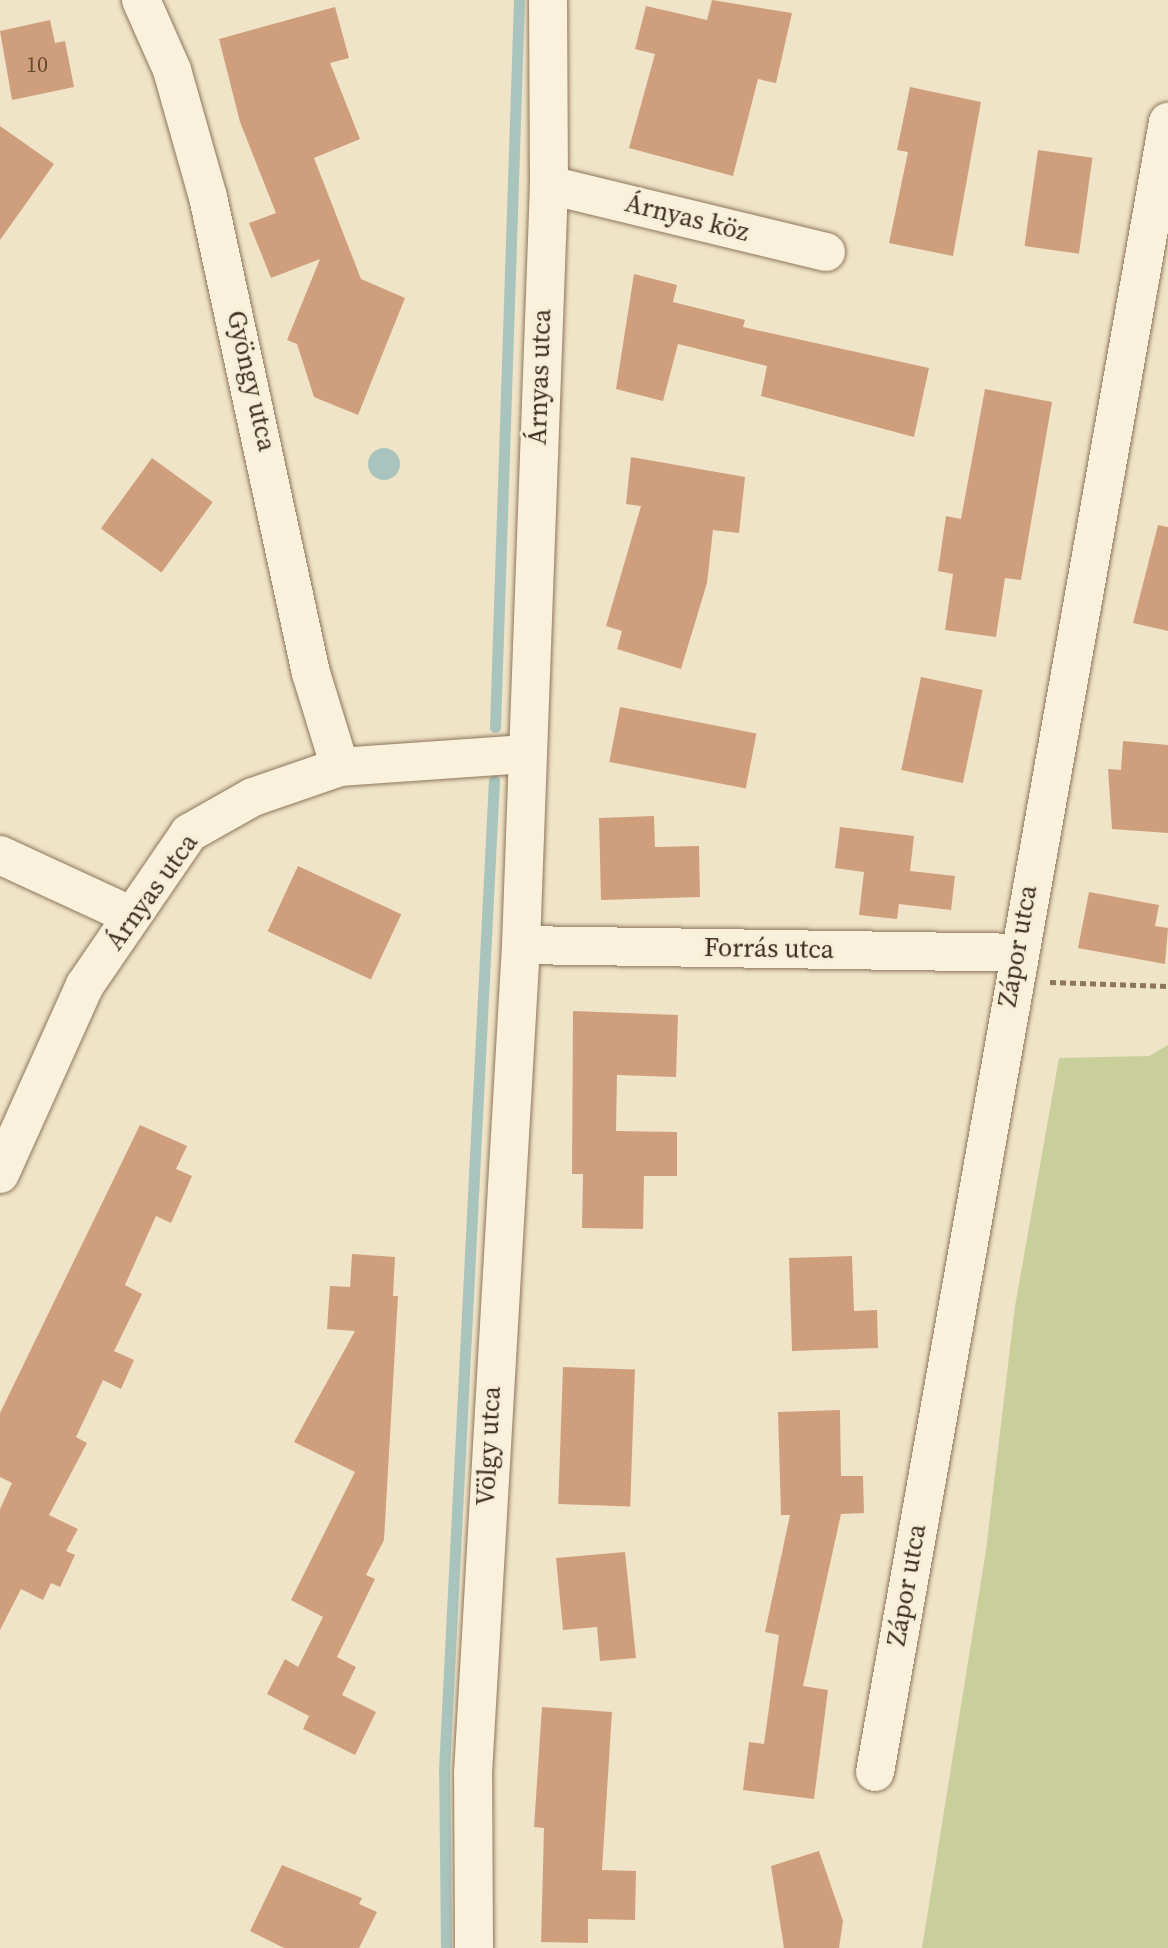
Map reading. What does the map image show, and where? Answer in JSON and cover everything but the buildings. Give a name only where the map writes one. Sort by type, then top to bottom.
[{"type":"street","name":"Gyöngy utca","points":[[141,0],[172,70],[208,197],[311,673],[340,767]]},
{"type":"street","name":"Árnyas utca","points":[[521,945],[525,754],[549,185],[548,0]]},
{"type":"street","name":"Zápor utca","points":[[875,1772],[1016,953],[1168,122]]},
{"type":"street","name":"Árnyas köz","points":[[549,185],[826,252]]},
{"type":"street","name":"Árnyas utca","points":[[0,1174],[85,985],[189,833],[253,797],[340,767],[525,754]]},
{"type":"street","points":[[0,855],[132,916]]},
{"type":"street","name":"Forrás utca","points":[[521,945],[1016,953]]},
{"type":"street","name":"Völgy utca","points":[[474,1948],[473,1773],[521,945]]},
{"type":"path","points":[[1016,953],[1051,983],[1168,986]]},
{"type":"green space","points":[[1168,1045],[1168,1948],[922,1948],[986,1550],[1015,1306],[1059,1058],[1149,1056]]},
{"type":"water","points":[[384,448],[395,453],[400,464],[395,475],[384,480],[373,475],[368,464],[373,453]]},
{"type":"waterway","points":[[495,727],[519,0]]},
{"type":"waterway","points":[[446,1948],[444,1770],[494,780]]}]
